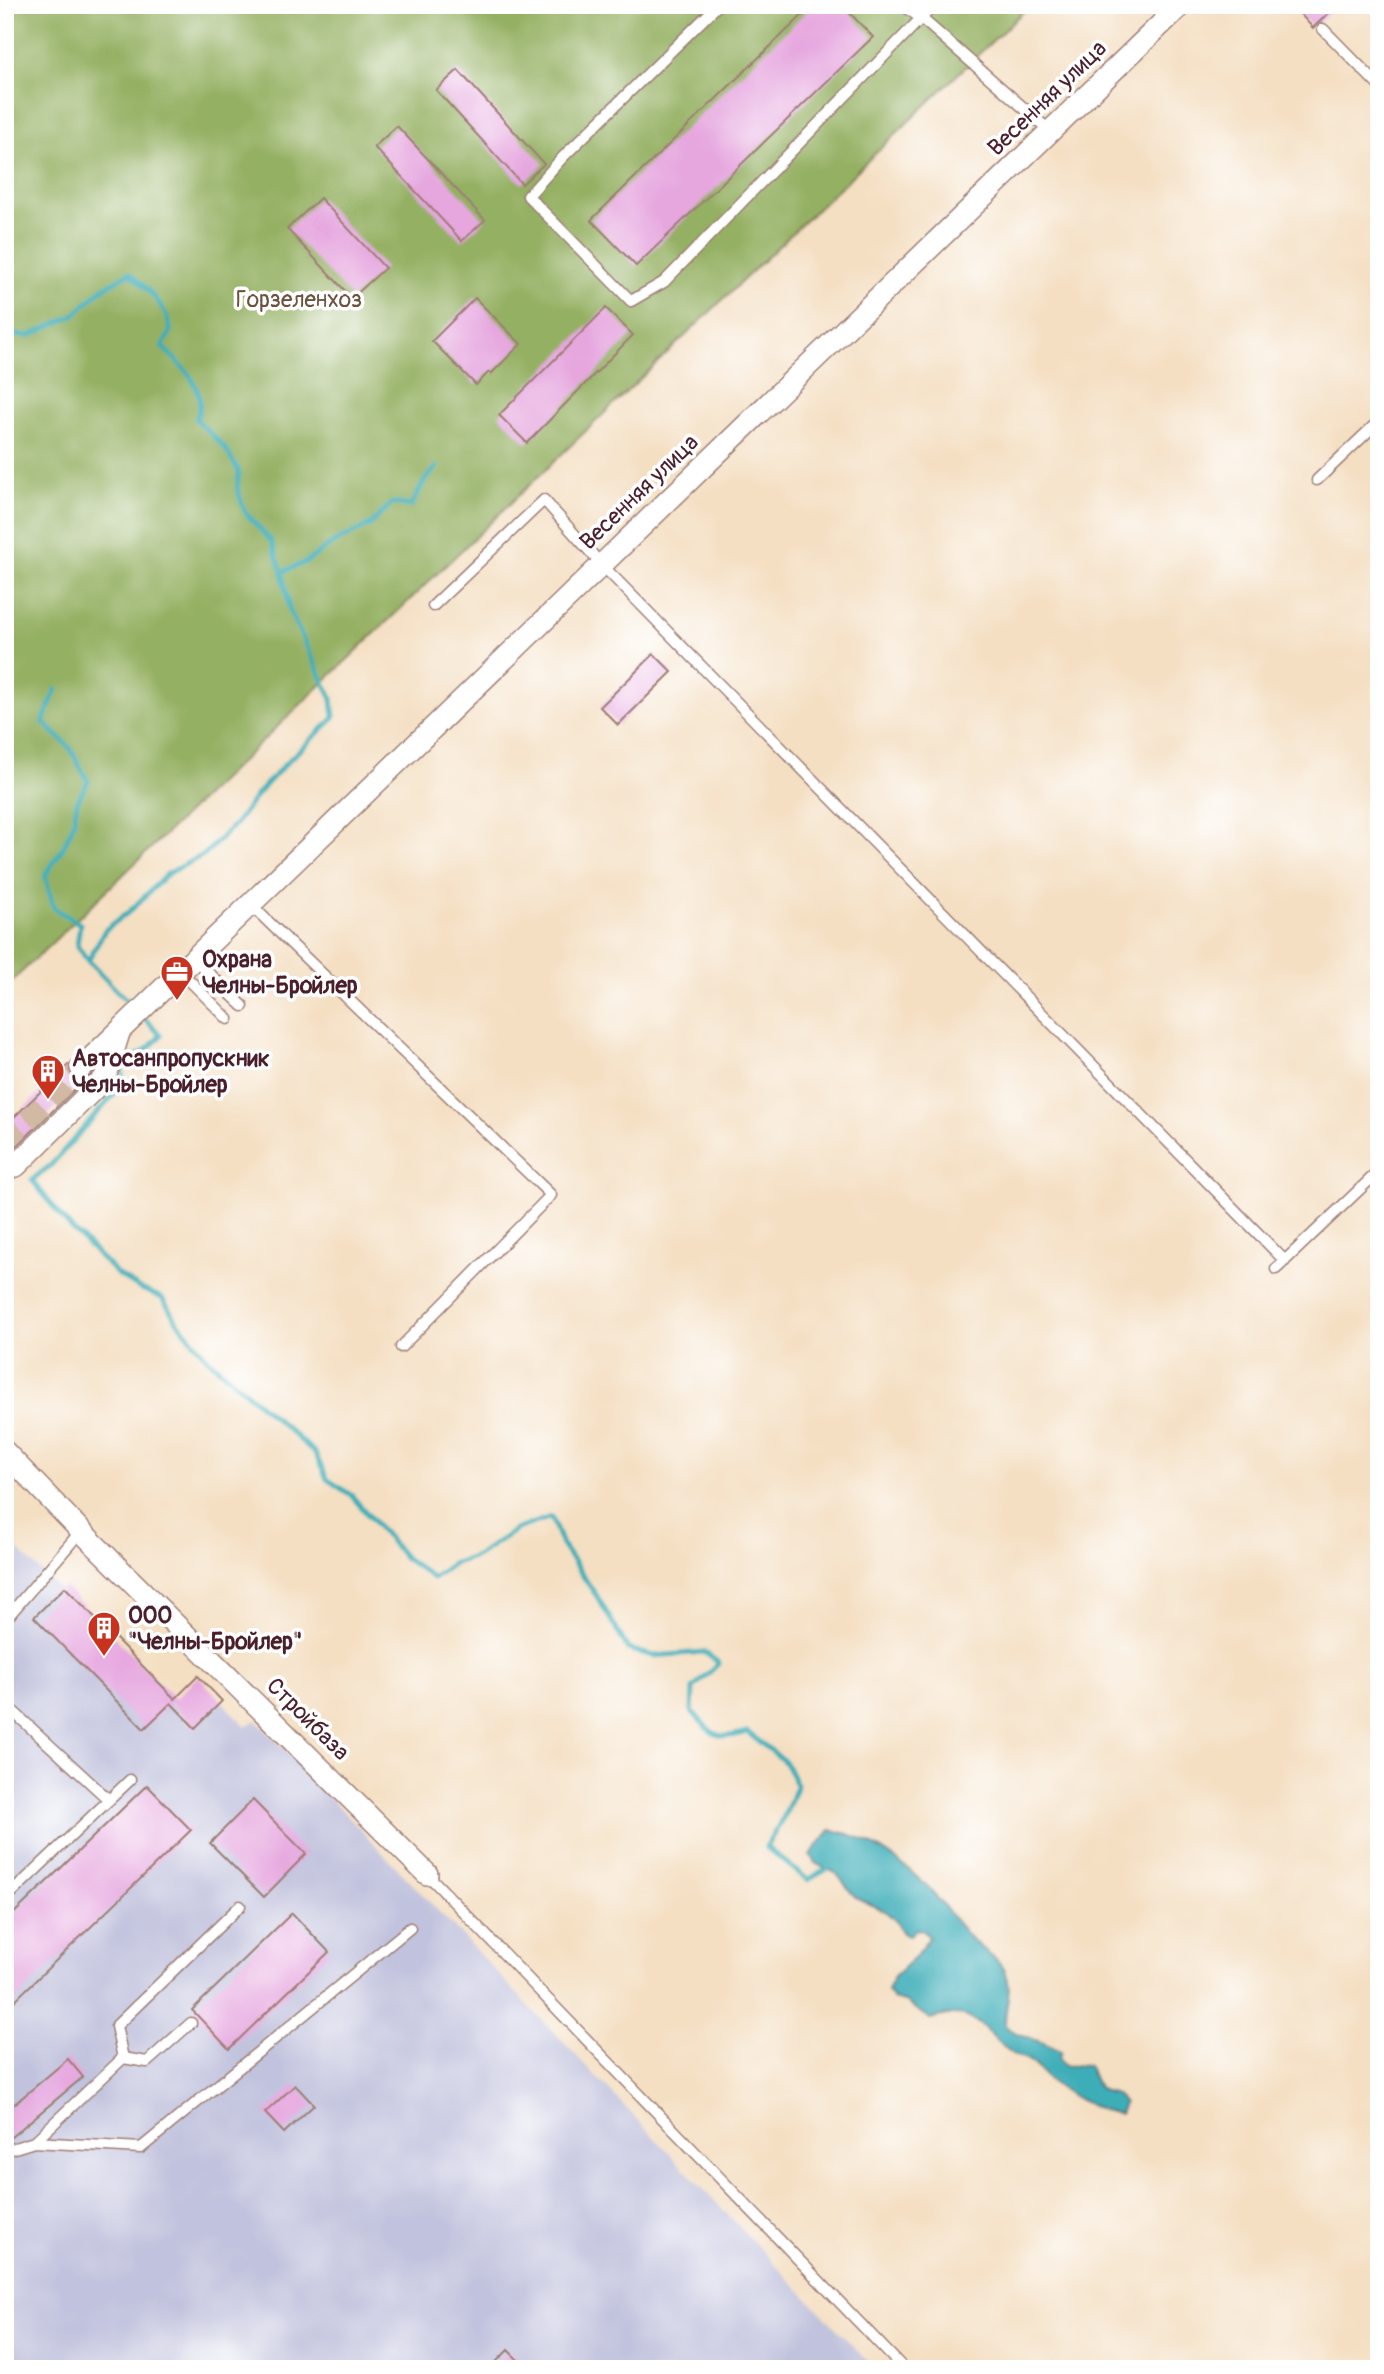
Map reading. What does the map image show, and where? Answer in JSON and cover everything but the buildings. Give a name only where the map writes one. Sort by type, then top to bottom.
[{"type":"street","name":"Весенняя улица","points":[[81,1068],[1181,5]]},
{"type":"street","points":[[5,1169],[16,1166],[105,1078],[126,1024]]},
{"type":"street","name":"Стройбаза","points":[[5,1451],[81,1531],[427,1874]]},
{"type":"lane","points":[[718,5],[563,157],[528,196],[631,301],[664,282],[934,5]]},
{"type":"lane","points":[[902,5],[921,18],[1050,131]]},
{"type":"lane","points":[[1323,29],[1379,86]]},
{"type":"lane","points":[[1317,480],[1379,421]]},
{"type":"lane","points":[[433,606],[544,500],[601,565],[1285,1261]]},
{"type":"lane","points":[[250,904],[551,1195],[401,1347]]},
{"type":"lane","points":[[187,965],[243,1006]]},
{"type":"lane","points":[[187,965],[228,1019]]},
{"type":"lane","points":[[1276,1269],[1379,1171]]},
{"type":"lane","points":[[5,1620],[81,1531]]},
{"type":"lane","points":[[5,1704],[109,1800]]},
{"type":"lane","points":[[7,1894],[130,1780]]},
{"type":"lane","points":[[427,1874],[904,2369]]},
{"type":"lane","points":[[123,2058],[116,2025],[240,1906]]},
{"type":"lane","points":[[5,2151],[34,2142],[141,2148],[410,1928]]},
{"type":"lane","points":[[123,2058],[147,2062],[191,2023]]},
{"type":"lane","points":[[34,2142],[123,2058]]},
{"type":"shaded area","points":[[5,1536],[60,1591],[65,1587],[175,1699],[171,1704],[194,1728],[222,1701],[246,1727],[256,1720],[875,2369],[5,2369]]},
{"type":"green space","name":"Горзеленхоз","points":[[5,5],[1030,5],[5,988]]},
{"type":"water","points":[[830,1830],[871,1844],[897,1860],[920,1880],[972,1940],[996,1959],[1006,1973],[1009,1986],[1005,2026],[1061,2052],[1059,2059],[1064,2066],[1088,2065],[1098,2086],[1116,2095],[1124,2103],[1120,2114],[1092,2105],[1062,2090],[1031,2062],[1011,2053],[975,2021],[956,2015],[930,2019],[905,2002],[893,1999],[887,1991],[894,1976],[916,1956],[929,1937],[923,1930],[916,1929],[908,1936],[903,1933],[895,1920],[884,1910],[856,1898],[836,1873],[815,1863],[810,1855]]},
{"type":"waterway","points":[[5,334],[29,336],[73,316],[102,289],[129,273],[149,291],[169,324],[170,332],[162,347],[185,370],[197,388],[199,408],[196,419],[225,448],[239,472],[237,488],[245,512],[271,541],[282,572],[290,612],[332,699],[334,718],[291,758],[258,793],[237,822],[205,854],[167,874],[130,911],[105,930],[88,961]]},
{"type":"waterway","points":[[282,572],[306,562],[333,543],[370,525],[392,503],[411,506],[425,480],[437,467]]},
{"type":"waterway","points":[[56,689],[43,722],[70,748],[88,781],[77,802],[73,825],[64,846],[45,876],[54,908],[80,924],[77,945],[88,961],[134,1008]]},
{"type":"waterway","points":[[141,1015],[161,1035],[139,1054],[122,1056],[123,1084],[51,1165],[32,1180],[68,1225],[117,1274],[162,1298],[207,1358],[315,1453],[327,1479],[351,1495],[405,1558],[433,1578],[452,1564],[476,1556],[517,1529],[551,1517],[562,1545],[628,1649],[654,1656],[704,1652],[719,1663],[693,1688],[692,1711],[715,1734],[728,1736],[747,1732],[784,1761],[797,1784],[785,1815],[766,1847],[808,1880],[827,1869]]},
{"type":"tunnel","points":[[5,1142],[81,1068]]},
{"type":"place","name":"Охрана Челны-Бройлер","points":[[177,1002]]},
{"type":"place","name":"Автосанпропускник Челны-Бройлер","points":[[48,1101]]},
{"type":"place","name":"ООО \"Челны-Бройлер\"","points":[[104,1658]]}]
